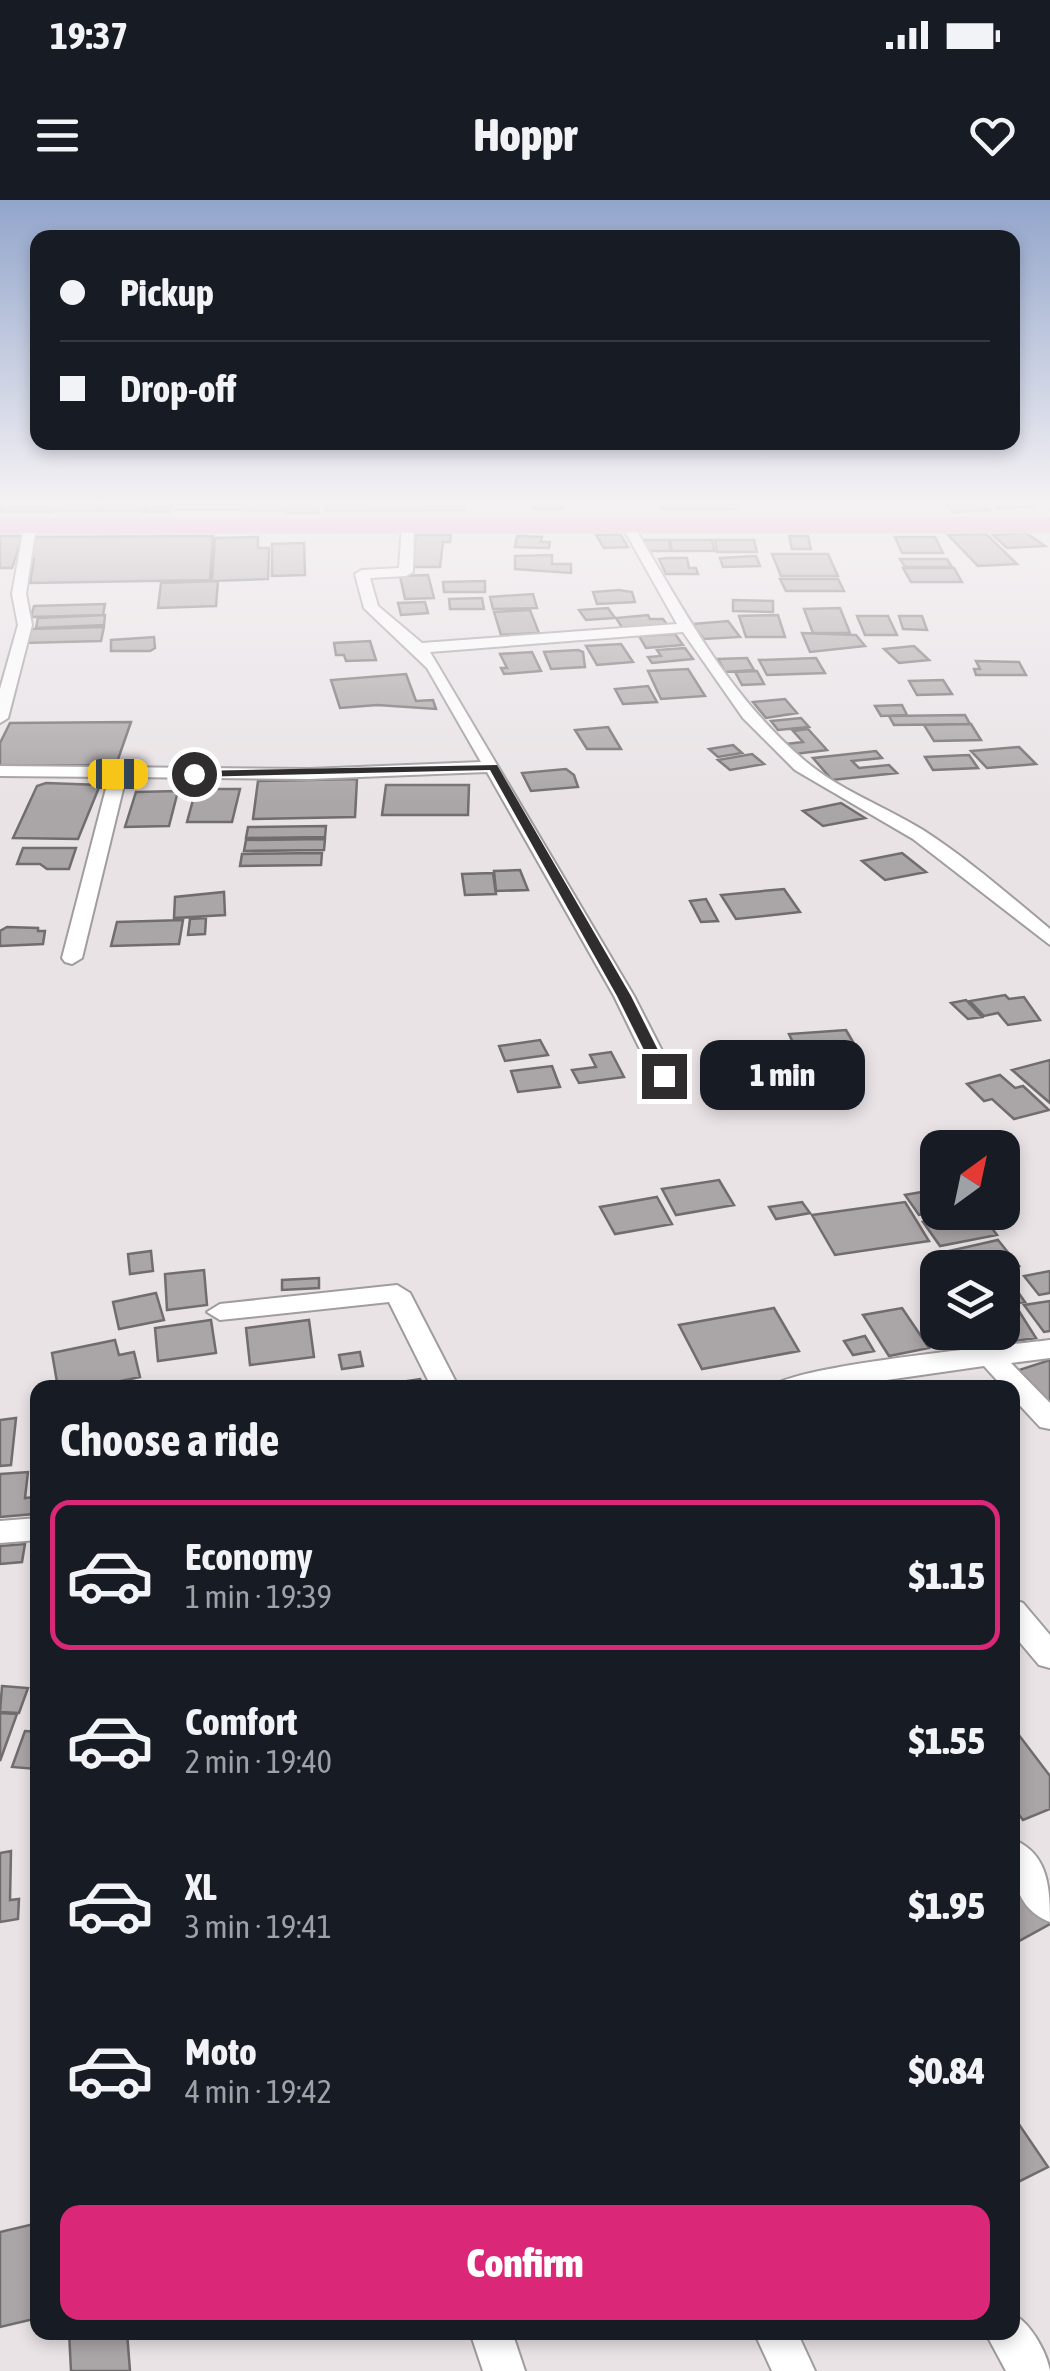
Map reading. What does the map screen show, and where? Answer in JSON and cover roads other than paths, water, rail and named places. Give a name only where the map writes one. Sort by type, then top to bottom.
[{"type":"street","points":[[0,718],[25,625],[20,601]]},
{"type":"street","points":[[368,601],[370,608],[419,648],[493,767],[624,996],[664,1076]]},
{"type":"street","points":[[673,601],[749,716],[801,766],[902,824],[1050,939]]},
{"type":"street","points":[[419,648],[688,627]]},
{"type":"street","points":[[0,771],[309,774],[493,767]]},
{"type":"street","points":[[72,958],[118,774]]},
{"type":"street","points":[[220,1312],[397,1293],[442,1380]]},
{"type":"street","points":[[852,1380],[1050,1349]]},
{"type":"street","points":[[992,1358],[1013,1380]]},
{"type":"street","points":[[1020,1388],[1050,1420]]},
{"type":"street","points":[[0,1532],[30,1529]]},
{"type":"street","points":[[1020,1620],[1050,1656]]},
{"type":"street","points":[[1020,1865],[1050,1906]]},
{"type":"street","points":[[494,2340],[504,2371]]},
{"type":"street","points":[[779,2340],[794,2371]]},
{"type":"street","points":[[1011,2340],[1030,2371]]}]
